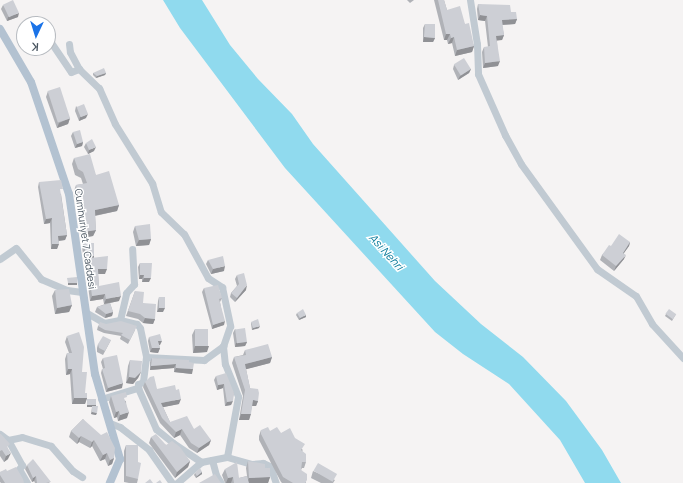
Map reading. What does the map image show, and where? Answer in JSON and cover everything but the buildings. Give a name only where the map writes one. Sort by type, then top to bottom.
[{"type":"main road","name":"Cumhuriyet 7 Caddesi","points":[[0,29],[31,82],[65,180],[73,220],[76,258],[87,313],[95,374],[101,399],[110,423],[120,459],[110,483]]},
{"type":"street","points":[[470,0],[477,44],[478,74],[488,101],[529,175],[597,269],[636,296],[652,324],[683,358]]},
{"type":"street","points":[[69,44],[70,52],[79,69],[94,80],[106,99],[115,124],[152,183],[161,212],[184,234],[208,278],[222,287],[230,326],[223,346],[225,364],[238,397],[227,457]]},
{"type":"street","points":[[56,50],[71,72],[79,69]]},
{"type":"street","points":[[0,259],[16,248],[41,279],[67,290],[82,292]]},
{"type":"street","points":[[120,320],[126,293],[134,284],[132,249]]},
{"type":"street","points":[[87,313],[104,322],[120,320],[137,324],[140,328],[146,357],[143,382],[138,384],[138,388],[156,429],[201,462]]},
{"type":"street","points":[[146,357],[204,360],[223,346]]},
{"type":"street","points":[[101,399],[138,388]]},
{"type":"street","points":[[110,423],[120,427],[149,450],[172,483]]},
{"type":"street","points":[[0,434],[8,440],[22,465],[19,469],[27,483]]},
{"type":"street","points":[[8,440],[22,437],[51,446],[73,472],[82,477]]},
{"type":"street","points":[[177,483],[201,462],[227,457],[270,466],[276,483]]},
{"type":"street","points":[[212,460],[216,475],[221,483]]},
{"type":"water","name":"Asi Nehri","points":[[163,0],[202,0],[230,45],[258,79],[292,114],[313,144],[435,281],[481,324],[523,357],[566,401],[602,450],[621,483],[585,483],[560,440],[509,384],[463,354],[435,332],[285,168],[180,28]]}]
